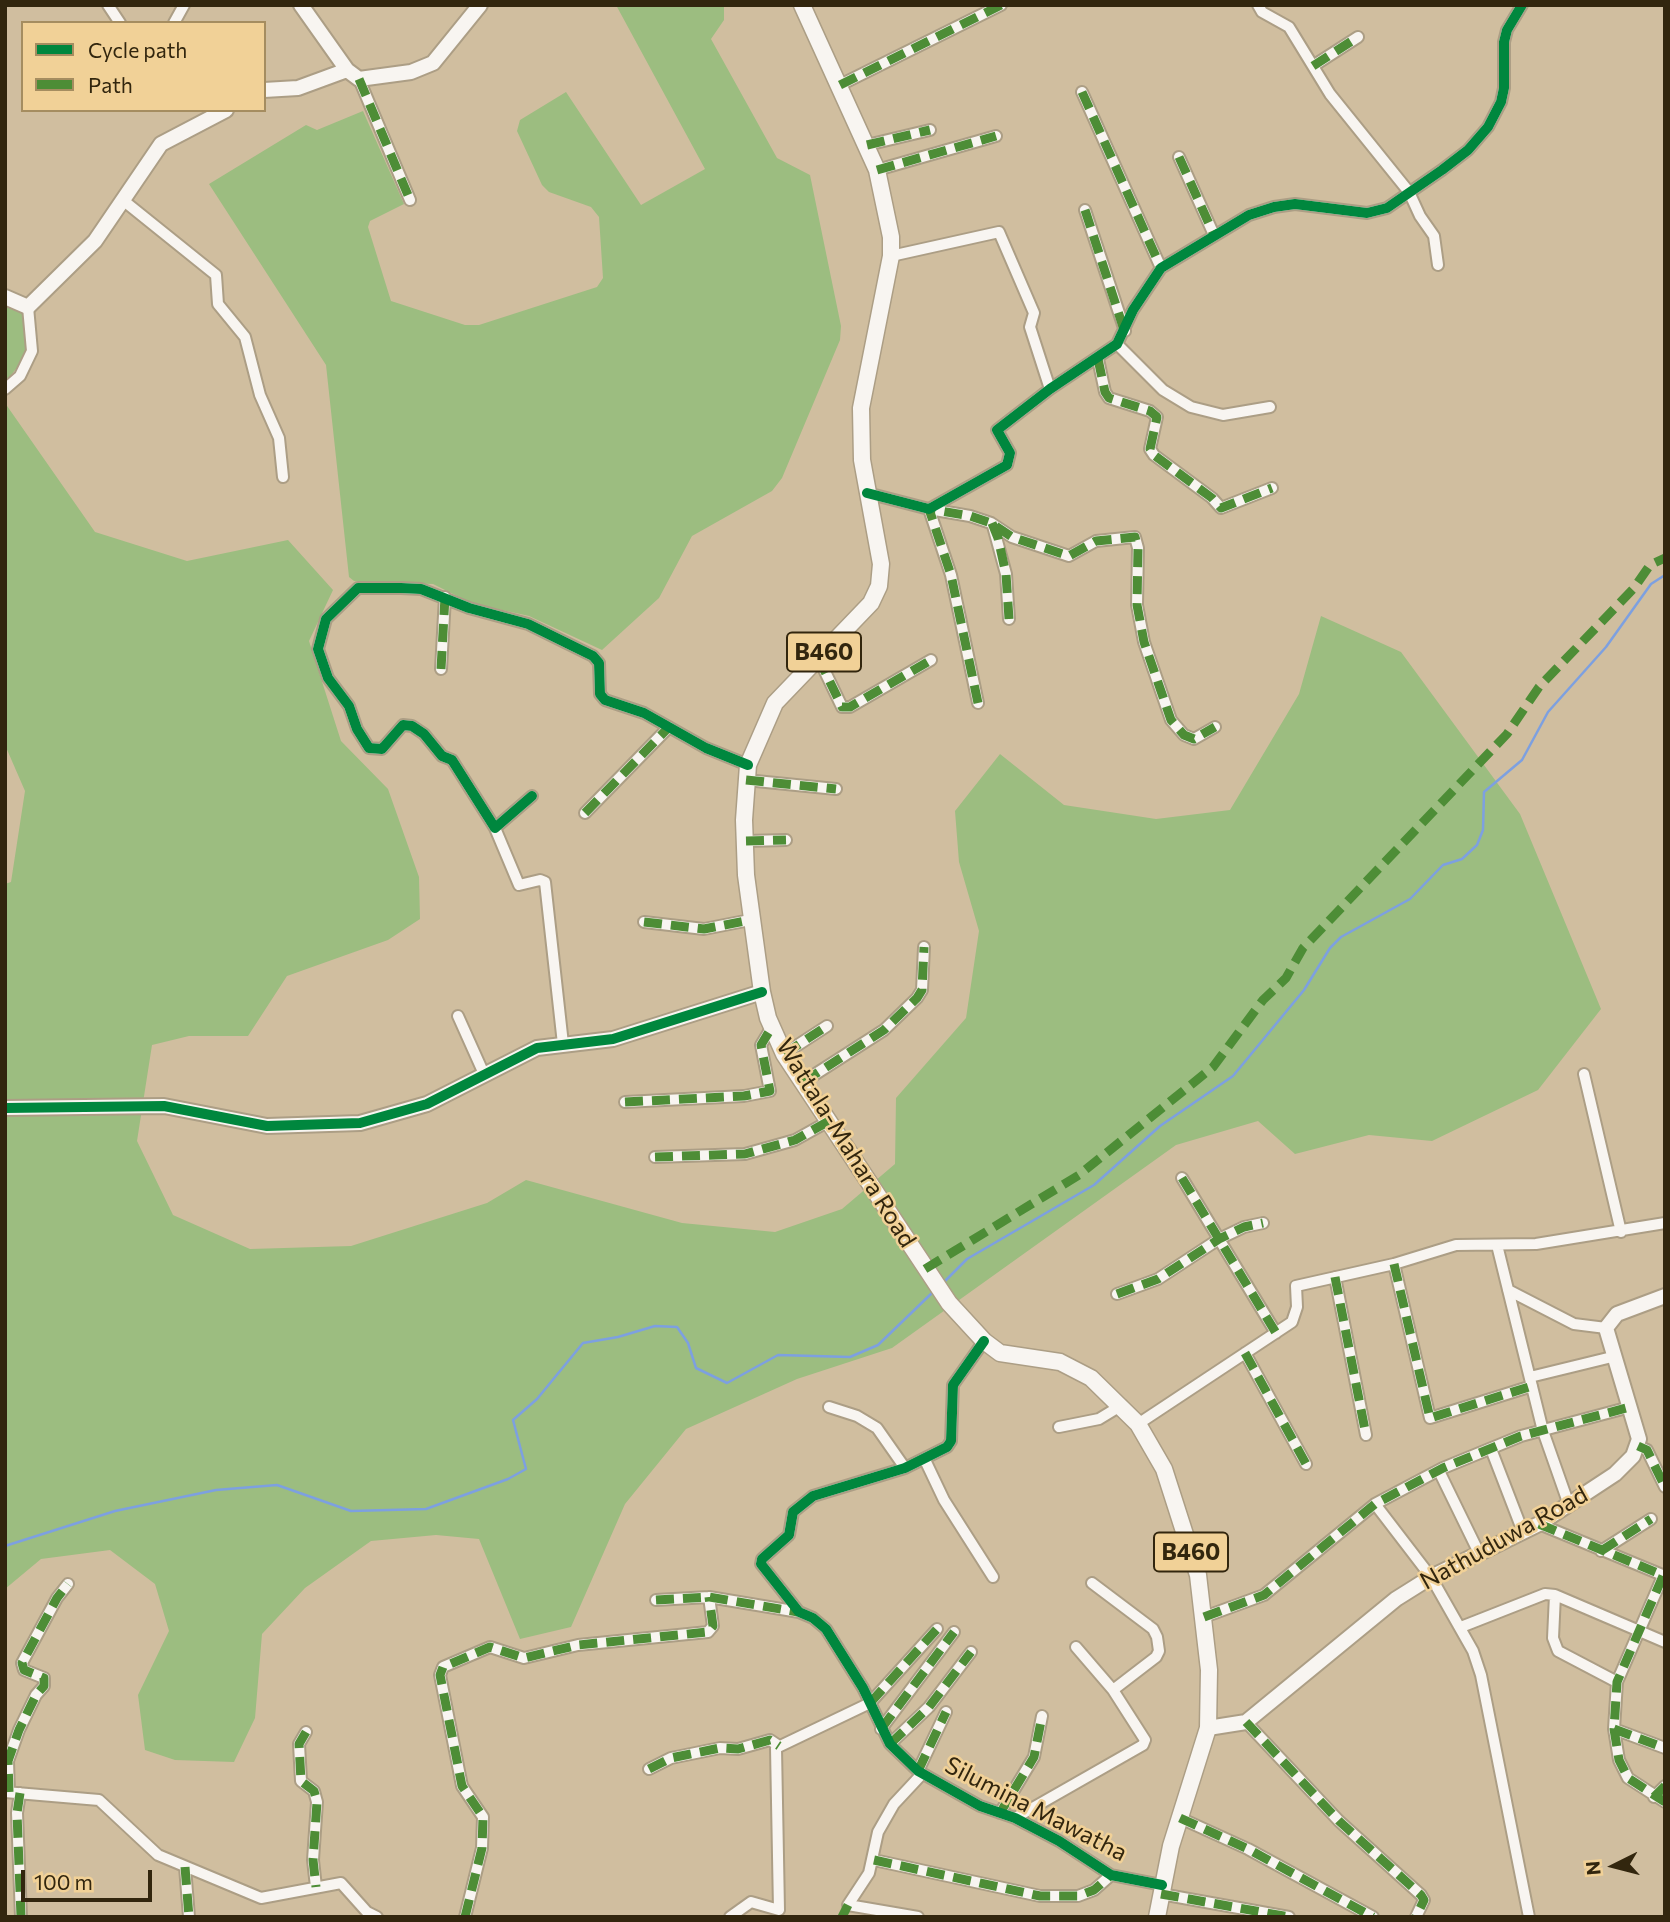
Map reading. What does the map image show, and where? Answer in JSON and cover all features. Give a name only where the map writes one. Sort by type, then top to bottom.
[{"type":"main road","name":"Wattala-Mahara Road","points":[[802,5],[867,145],[884,195],[891,257],[861,408],[862,460],[881,564],[879,586],[871,603],[775,703],[747,772],[746,841],[750,920],[762,992],[784,1054],[949,1303],[984,1341],[1011,1357],[1047,1358],[1073,1367],[1122,1405],[1138,1424],[1164,1469],[1198,1575],[1209,1670],[1208,1728],[1180,1818],[1161,1889],[1157,1917]]},
{"type":"street","points":[[108,5],[119,21]]},
{"type":"street","points":[[175,21],[184,5]]},
{"type":"street","points":[[301,5],[347,70],[359,79],[410,200]]},
{"type":"street","points":[[359,79],[411,72],[433,63],[480,5]]},
{"type":"street","points":[[972,5],[980,17]]},
{"type":"street","points":[[840,85],[1001,5]]},
{"type":"street","points":[[1258,5],[1262,12],[1289,27],[1359,135],[1409,192],[1420,216],[1434,236],[1438,265]]},
{"type":"street","points":[[929,509],[1007,465],[1010,453],[998,430],[1050,388],[1098,359],[1117,344],[1133,310],[1161,268],[1249,215],[1274,207],[1295,204],[1367,213],[1387,208],[1468,150],[1488,127],[1504,88],[1504,42],[1507,30],[1522,5]]},
{"type":"street","points":[[1313,66],[1358,37]]},
{"type":"street","points":[[266,90],[298,88],[347,70]]},
{"type":"street","points":[[1082,92],[1161,268]]},
{"type":"street","points":[[28,307],[95,241],[161,144],[222,112]]},
{"type":"street","points":[[867,145],[930,130]]},
{"type":"street","points":[[877,170],[996,136]]},
{"type":"street","points":[[1179,157],[1214,235]]},
{"type":"street","points":[[124,201],[216,275],[218,304],[245,337],[260,394],[279,438],[283,477]]},
{"type":"street","points":[[1085,210],[1125,331]]},
{"type":"street","points":[[891,257],[999,232],[1034,313],[1030,327],[1050,388]]},
{"type":"street","points":[[5,297],[28,307]]},
{"type":"street","points":[[5,390],[20,376],[32,351],[28,307]]},
{"type":"street","points":[[1117,344],[1163,390],[1191,407],[1223,415],[1270,407]]},
{"type":"street","points":[[1098,359],[1105,392],[1110,398],[1150,411],[1157,418],[1150,449],[1154,455],[1212,498],[1220,508],[1272,488]]},
{"type":"street","points":[[867,493],[992,523],[1012,537],[1069,556],[1097,541],[1135,537],[1138,548],[1137,605],[1144,642],[1171,720],[1184,735],[1194,739],[1215,727]]},
{"type":"street","points":[[929,509],[951,575],[978,703]]},
{"type":"street","points":[[992,523],[999,538],[1006,574],[1009,619]]},
{"type":"street","points":[[563,1044],[545,882],[540,880],[519,885],[514,880],[495,828],[452,760],[442,756],[412,726],[403,725],[382,749],[369,748],[357,729],[349,706],[328,678],[318,649],[326,619],[358,588],[421,589],[469,608],[528,625],[593,656],[599,663],[600,694],[605,700],[644,713],[747,772],[836,789]]},
{"type":"street","points":[[441,670],[445,597]]},
{"type":"street","points":[[818,657],[842,707],[850,707],[931,660]]},
{"type":"street","points":[[585,813],[669,727]]},
{"type":"street","points":[[495,828],[532,796]]},
{"type":"street","points":[[746,841],[786,840]]},
{"type":"street","points":[[644,922],[704,929],[750,920]]},
{"type":"street","points":[[803,1082],[884,1030],[917,998],[922,990],[924,947]]},
{"type":"street","points":[[5,1108],[164,1106],[267,1126],[344,1125],[400,1114],[427,1104],[537,1048],[613,1039],[762,992]]},
{"type":"street","points":[[458,1016],[484,1074]]},
{"type":"street","points":[[625,1102],[744,1096],[770,1091],[772,1085],[761,1045],[773,1025]]},
{"type":"street","points":[[784,1054],[827,1026]]},
{"type":"street","points":[[1584,1074],[1621,1232]]},
{"type":"street","points":[[655,1157],[745,1154],[795,1140],[829,1121]]},
{"type":"street","points":[[1182,1178],[1276,1333]]},
{"type":"street","points":[[1117,1294],[1158,1279],[1219,1238],[1244,1227],[1263,1223]]},
{"type":"street","points":[[1138,1424],[1292,1322],[1297,1307],[1296,1286],[1394,1264],[1456,1245],[1536,1244],[1665,1223]]},
{"type":"street","points":[[1497,1245],[1543,1431],[1569,1505]]},
{"type":"street","points":[[1394,1264],[1430,1418],[1612,1357]]},
{"type":"street","points":[[1335,1277],[1366,1435]]},
{"type":"street","points":[[1508,1290],[1574,1324],[1606,1328]]},
{"type":"street","points":[[1665,1296],[1617,1314],[1609,1320],[1606,1328],[1612,1357],[1630,1407],[1638,1446],[1647,1450],[1665,1488]]},
{"type":"street","name":"Silumina Mawatha","points":[[984,1341],[953,1385],[951,1441],[925,1460],[905,1468],[813,1496],[793,1512],[789,1535],[761,1563],[799,1612],[813,1618],[826,1629],[870,1703],[890,1744],[920,1772],[980,1806],[1015,1818],[1059,1841],[1111,1875],[1161,1889],[1289,1917]]},
{"type":"street","points":[[1245,1353],[1306,1464]]},
{"type":"street","points":[[1059,1427],[1099,1419],[1122,1405]]},
{"type":"street","points":[[829,1407],[857,1416],[877,1428],[905,1468]]},
{"type":"street","points":[[1204,1617],[1232,1609],[1264,1595],[1375,1504],[1439,1471],[1491,1448],[1630,1407]]},
{"type":"street","name":"Nathuduwa Road","points":[[1247,1722],[1396,1599],[1431,1577],[1539,1524],[1615,1474],[1638,1446]]},
{"type":"street","points":[[1491,1448],[1523,1532]]},
{"type":"street","points":[[925,1460],[944,1500],[993,1577]]},
{"type":"street","points":[[1439,1471],[1480,1555]]},
{"type":"street","points":[[1375,1504],[1431,1577],[1461,1627],[1481,1675],[1529,1917]]},
{"type":"street","points":[[1601,1551],[1651,1519]]},
{"type":"street","points":[[1539,1524],[1664,1576],[1638,1630],[1618,1682],[1614,1729],[1619,1760],[1628,1778],[1660,1800],[1665,1786]]},
{"type":"street","points":[[1092,1583],[1153,1629],[1157,1637],[1156,1657],[1113,1690]]},
{"type":"street","points":[[21,1917],[17,1812],[11,1792],[8,1761],[30,1707],[44,1686],[44,1678],[24,1670],[22,1663],[57,1598],[68,1584]]},
{"type":"street","points":[[1461,1627],[1545,1594],[1555,1595],[1665,1642]]},
{"type":"street","points":[[1555,1595],[1553,1638],[1558,1651],[1618,1682]]},
{"type":"street","points":[[465,1917],[482,1848],[483,1818],[462,1786],[440,1675],[443,1667],[490,1647],[524,1658],[578,1645],[708,1632],[713,1626],[709,1597]]},
{"type":"street","points":[[656,1600],[709,1597],[799,1612]]},
{"type":"street","points":[[730,1917],[751,1902],[779,1910],[776,1748],[870,1703],[937,1629]]},
{"type":"street","points":[[881,1729],[954,1632]]},
{"type":"street","points":[[1015,1818],[1143,1745],[1144,1734],[1113,1690],[1076,1647]]},
{"type":"street","points":[[890,1744],[929,1707],[971,1652]]},
{"type":"street","points":[[842,1917],[874,1860],[878,1832],[894,1804],[920,1772],[946,1712]]},
{"type":"street","points":[[1000,1813],[1034,1757],[1042,1716]]},
{"type":"street","points":[[1208,1728],[1247,1722],[1339,1821],[1421,1895],[1424,1900],[1416,1917]]},
{"type":"street","points":[[1614,1729],[1665,1748]]},
{"type":"street","points":[[306,1732],[299,1744],[301,1781],[314,1791],[317,1802],[313,1860],[316,1888]]},
{"type":"street","points":[[649,1769],[671,1758],[720,1748],[738,1749],[770,1741],[779,1746]]},
{"type":"street","points":[[11,1792],[99,1800],[158,1855],[185,1867],[261,1898],[341,1883],[367,1912],[377,1917]]},
{"type":"street","points":[[1180,1818],[1248,1849],[1373,1917]]},
{"type":"street","points":[[874,1860],[1040,1896],[1078,1896],[1094,1890],[1111,1875]]},
{"type":"street","points":[[185,1867],[189,1917]]},
{"type":"street","points":[[848,1905],[918,1917]]},
{"type":"green space","points":[[616,5],[724,5],[724,20],[711,39],[777,158],[810,175],[841,326],[840,340],[782,478],[772,491],[692,536],[659,598],[602,650],[529,616],[471,603],[433,584],[354,581],[349,577],[326,365],[209,184],[306,125],[317,130],[363,111],[404,204],[370,221],[368,227],[391,301],[465,325],[479,325],[597,287],[603,278],[599,217],[591,207],[549,192],[542,185],[517,131],[520,120],[566,92],[641,205],[705,169]]},
{"type":"green space","points":[[5,303],[23,309],[29,338],[26,356],[5,383]]},
{"type":"green space","points":[[5,403],[95,532],[187,561],[288,540],[333,590],[309,641],[341,741],[388,789],[419,877],[420,919],[388,940],[287,976],[248,1036],[189,1036],[152,1045],[137,1141],[173,1215],[250,1249],[351,1246],[487,1203],[526,1180],[682,1223],[775,1232],[842,1209],[895,1164],[896,1098],[966,1018],[979,931],[959,862],[955,811],[1000,754],[1064,805],[1156,819],[1230,810],[1299,694],[1321,616],[1401,652],[1520,814],[1601,1009],[1538,1090],[1432,1141],[1369,1135],[1295,1154],[1258,1121],[1176,1145],[892,1348],[797,1379],[686,1429],[625,1504],[571,1627],[520,1639],[479,1539],[436,1535],[371,1541],[305,1588],[262,1634],[255,1718],[234,1762],[175,1760],[145,1750],[138,1695],[169,1631],[155,1584],[110,1550],[41,1559],[5,1589],[5,884],[11,882],[25,791],[5,745]]},
{"type":"waterway","points":[[944,1282],[967,1259],[1094,1185],[1160,1126],[1233,1076],[1304,990],[1330,948],[1341,937],[1410,899],[1443,865],[1462,859],[1477,845],[1483,830],[1484,792],[1522,760],[1548,712],[1606,647],[1651,584],[1665,575]]},
{"type":"waterway","points":[[5,1546],[115,1511],[216,1490],[277,1485],[351,1511],[426,1509],[508,1479],[526,1469],[513,1420],[537,1399],[583,1343],[618,1337],[655,1326],[677,1327],[688,1343],[696,1368],[727,1383],[778,1355],[850,1357],[878,1345],[934,1291]]},
{"type":"marked path","points":[[840,85],[1001,5]]},
{"type":"marked path","points":[[1313,66],[1358,37]]},
{"type":"marked path","points":[[359,79],[410,200]]},
{"type":"marked path","points":[[1082,92],[1161,268]]},
{"type":"marked path","points":[[867,145],[930,130]]},
{"type":"marked path","points":[[877,170],[996,136]]},
{"type":"marked path","points":[[1179,157],[1214,235]]},
{"type":"marked path","points":[[1085,210],[1124,330]]},
{"type":"marked path","points":[[1098,359],[1105,392],[1109,398],[1150,411],[1157,417],[1150,449],[1154,455],[1212,498],[1221,508],[1272,488]]},
{"type":"marked path","points":[[978,703],[951,575],[929,509],[970,516],[991,523],[1012,537],[1069,556],[1096,541],[1135,537],[1138,548],[1137,605],[1144,642],[1171,720],[1184,735],[1194,739],[1215,727]]},
{"type":"marked path","points":[[992,523],[1006,574],[1009,619]]},
{"type":"marked path","points":[[925,1269],[1079,1175],[1213,1067],[1263,1000],[1286,978],[1303,948],[1507,734],[1539,687],[1634,588],[1650,565],[1665,558]]},
{"type":"marked path","points":[[441,669],[445,597]]},
{"type":"marked path","points":[[818,657],[842,707],[850,707],[931,660]]},
{"type":"marked path","points":[[585,813],[669,727]]},
{"type":"marked path","points":[[746,780],[836,789]]},
{"type":"marked path","points":[[746,841],[786,840]]},
{"type":"marked path","points":[[644,922],[704,929],[750,920]]},
{"type":"marked path","points":[[803,1082],[884,1030],[917,998],[922,990],[924,947]]},
{"type":"marked path","points":[[625,1102],[744,1096],[770,1091],[761,1045],[773,1025]]},
{"type":"marked path","points":[[784,1054],[827,1026]]},
{"type":"marked path","points":[[655,1157],[745,1154],[795,1140],[829,1121]]},
{"type":"marked path","points":[[1182,1178],[1276,1333]]},
{"type":"marked path","points":[[1117,1294],[1158,1279],[1219,1239],[1244,1227],[1263,1223]]},
{"type":"marked path","points":[[1394,1264],[1430,1418],[1532,1386]]},
{"type":"marked path","points":[[1335,1277],[1366,1435]]},
{"type":"marked path","points":[[1245,1353],[1306,1464]]},
{"type":"marked path","points":[[1204,1617],[1264,1595],[1375,1504],[1443,1468],[1521,1436],[1630,1407]]},
{"type":"marked path","points":[[1638,1446],[1647,1450],[1665,1487]]},
{"type":"marked path","points":[[1601,1551],[1651,1519]]},
{"type":"marked path","points":[[1539,1524],[1665,1576]]},
{"type":"marked path","points":[[1663,1576],[1617,1682],[1614,1729],[1619,1760],[1628,1778],[1665,1802]]},
{"type":"marked path","points":[[9,1792],[8,1761],[19,1730],[36,1695],[44,1686],[44,1678],[24,1670],[22,1663],[57,1598],[68,1584]]},
{"type":"marked path","points":[[656,1600],[709,1597],[798,1612]]},
{"type":"marked path","points":[[465,1917],[482,1848],[483,1817],[462,1786],[440,1675],[443,1667],[490,1647],[524,1658],[578,1645],[708,1632],[713,1626],[709,1597]]},
{"type":"marked path","points":[[870,1703],[937,1629]]},
{"type":"marked path","points":[[881,1729],[954,1632]]},
{"type":"marked path","points":[[890,1744],[929,1707],[971,1652]]},
{"type":"marked path","points":[[918,1771],[946,1712]]},
{"type":"marked path","points":[[1000,1813],[1034,1757],[1042,1716]]},
{"type":"marked path","points":[[1246,1722],[1339,1821],[1421,1895],[1424,1900],[1416,1917]]},
{"type":"marked path","points":[[1614,1729],[1665,1748]]},
{"type":"marked path","points":[[306,1732],[299,1744],[301,1781],[314,1791],[317,1802],[313,1860],[316,1887]]},
{"type":"marked path","points":[[649,1769],[671,1758],[720,1748],[738,1749],[770,1740],[779,1746]]},
{"type":"marked path","points":[[1654,1797],[1665,1786]]},
{"type":"marked path","points":[[20,1793],[17,1813],[21,1917]]},
{"type":"marked path","points":[[1180,1818],[1248,1849],[1373,1917]]},
{"type":"marked path","points":[[874,1860],[1040,1896],[1078,1896],[1094,1890],[1111,1875]]},
{"type":"marked path","points":[[185,1867],[189,1917]]},
{"type":"marked path","points":[[1161,1894],[1289,1917]]},
{"type":"marked path","points":[[842,1917],[848,1905]]},
{"type":"cycle path","points":[[867,493],[929,509],[1007,465],[1010,453],[997,430],[1050,389],[1117,344],[1133,310],[1161,268],[1249,215],[1295,204],[1367,213],[1387,208],[1442,170],[1468,150],[1488,127],[1501,102],[1504,88],[1504,42],[1507,30],[1522,5]]},
{"type":"cycle path","points":[[532,796],[495,828],[452,760],[442,756],[424,734],[412,726],[403,725],[382,749],[369,748],[357,729],[349,706],[328,678],[318,649],[326,619],[358,588],[401,588],[421,589],[469,608],[528,624],[593,656],[599,663],[600,694],[605,700],[644,713],[706,748],[748,765]]},
{"type":"cycle path","points":[[5,1108],[164,1106],[267,1126],[360,1123],[427,1104],[537,1048],[613,1039],[762,992]]},
{"type":"cycle path","points":[[984,1341],[953,1385],[951,1441],[947,1447],[905,1468],[813,1496],[793,1512],[789,1535],[762,1559],[761,1564],[799,1612],[813,1618],[826,1629],[863,1688],[890,1744],[918,1771],[980,1806],[1015,1818],[1059,1841],[1111,1875],[1162,1885]]}]
